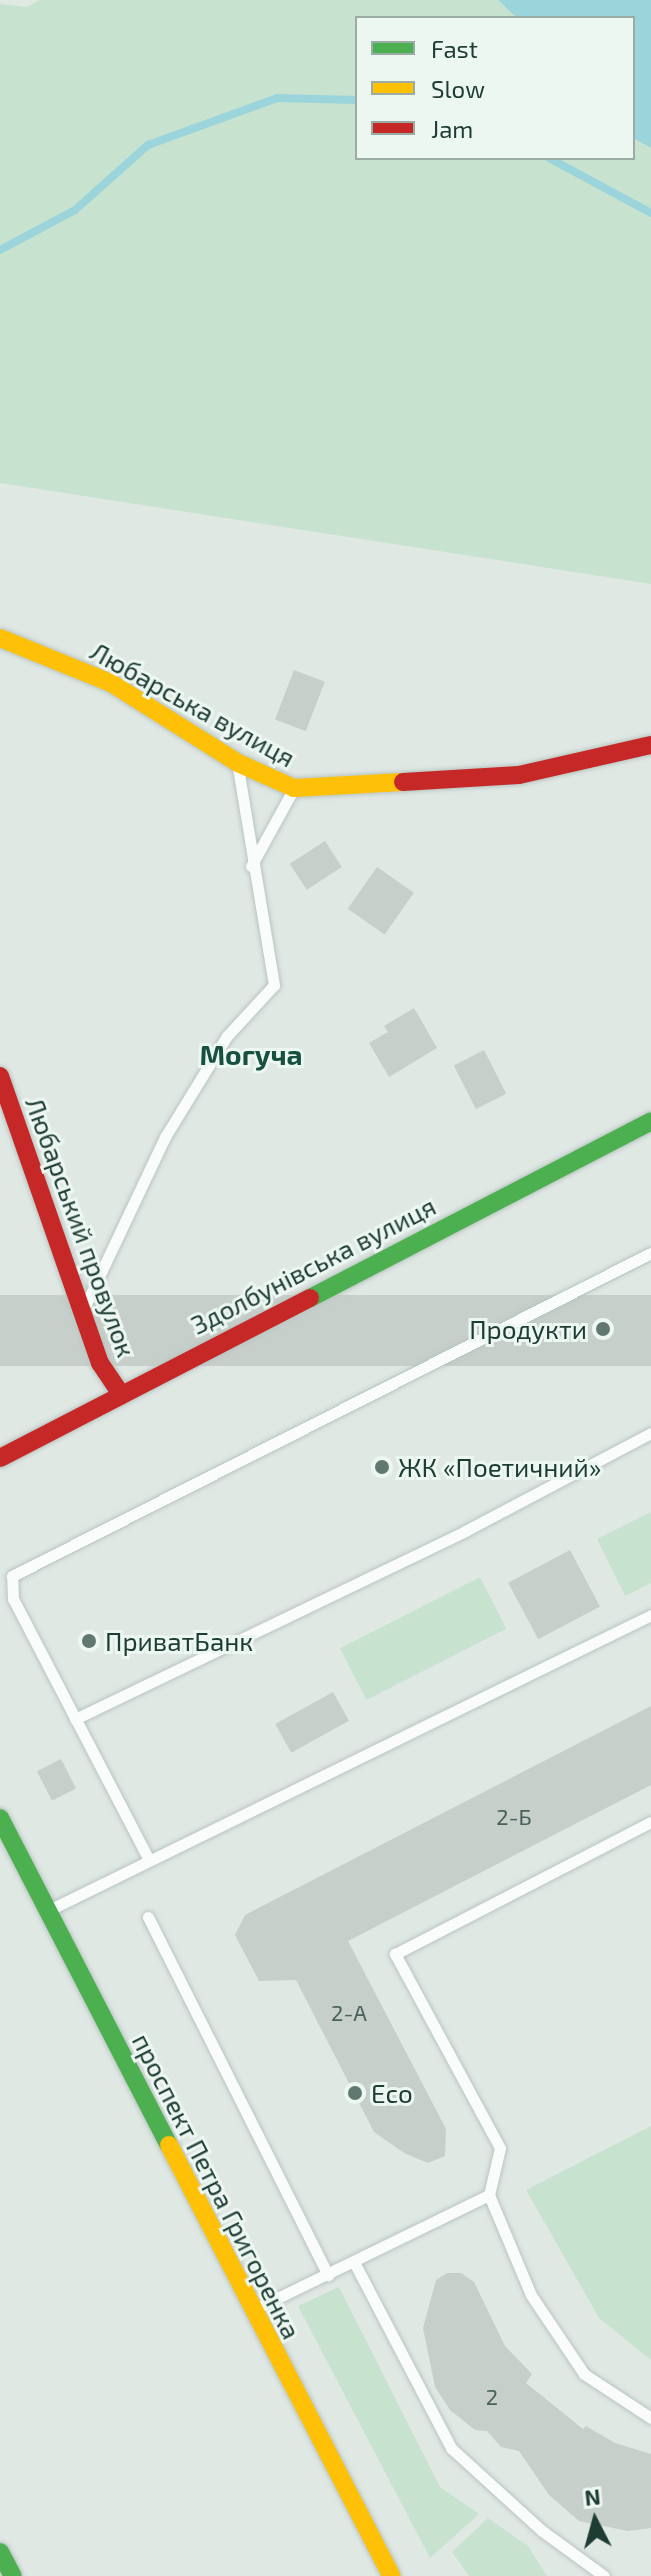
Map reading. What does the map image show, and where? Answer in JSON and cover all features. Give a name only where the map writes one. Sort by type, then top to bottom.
[{"type":"street","name":"Любарська вулиця","points":[[0,638],[111,683],[238,763],[294,788],[519,775],[651,745]]},
{"type":"street","name":"Любарський провулок","points":[[0,1076],[81,1313],[100,1363],[120,1393]]},
{"type":"street","name":"Здолбунівська вулиця","points":[[0,1458],[120,1393],[651,1121]]},
{"type":"street","name":"проспект Петра Григоренка","points":[[0,1818],[251,2311],[391,2576]]},
{"type":"street","points":[[0,2552],[13,2576]]},
{"type":"lane","points":[[81,1313],[165,1137],[227,1036],[274,985],[250,867],[238,763]]},
{"type":"lane","points":[[250,867],[294,788]]},
{"type":"lane","points":[[148,1858],[13,1599],[9,1587],[20,1567],[651,1253]]},
{"type":"lane","points":[[75,1719],[465,1531],[651,1433]]},
{"type":"lane","points":[[47,1911],[148,1858],[651,1615]]},
{"type":"lane","points":[[651,1822],[395,1954],[500,2148],[489,2195],[531,2295],[584,2374],[651,2418]]},
{"type":"lane","points":[[148,1917],[328,2275]]},
{"type":"lane","points":[[251,2311],[355,2264],[489,2195]]},
{"type":"lane","points":[[355,2264],[451,2448],[541,2530],[604,2576]]},
{"type":"green space","points":[[40,0],[498,0],[515,16],[355,16],[355,160],[635,160],[635,139],[651,148],[651,584],[0,483],[0,4],[27,7]]},
{"type":"green space","points":[[651,1512],[651,1583],[625,1596],[597,1539]]},
{"type":"green space","points":[[480,1577],[506,1629],[366,1700],[340,1648]]},
{"type":"green space","points":[[651,2126],[651,2360],[599,2318],[526,2190]]},
{"type":"green space","points":[[339,2287],[440,2487],[479,2514],[430,2558],[298,2306]]},
{"type":"green space","points":[[488,2518],[528,2546],[547,2576],[469,2576],[452,2552]]},
{"type":"water","points":[[498,0],[651,0],[651,148],[635,139],[635,16],[515,16]]},
{"type":"building","points":[[294,670],[325,682],[306,731],[275,719]]},
{"type":"building","points":[[325,841],[342,867],[307,890],[290,864]]},
{"type":"building","points":[[377,867],[414,893],[385,935],[348,909]]},
{"type":"building","points":[[414,1008],[437,1048],[389,1077],[369,1043],[388,1032],[384,1026]]},
{"type":"building","points":[[484,1050],[506,1094],[476,1109],[454,1065]]},
{"type":"building","points":[[0,1295],[651,1295],[651,1366],[0,1366]]},
{"type":"building","points":[[570,1550],[600,1607],[538,1639],[508,1583]]},
{"type":"building","points":[[333,1692],[349,1721],[291,1753],[275,1724]]},
{"type":"building","points":[[651,1706],[651,1785],[348,1941],[446,2129],[445,2156],[428,2163],[406,2154],[374,2132],[296,1980],[259,1981],[235,1935],[245,1915]]},
{"type":"building","points":[[61,1759],[76,1788],[52,1801],[37,1771]]},
{"type":"building","points":[[447,2273],[461,2273],[474,2282],[505,2346],[532,2374],[526,2383],[583,2429],[586,2426],[615,2443],[651,2454],[651,2528],[628,2531],[579,2521],[549,2495],[519,2451],[501,2447],[487,2431],[475,2430],[450,2410],[435,2387],[423,2328],[436,2280]]},
{"type":"waterway","points":[[0,250],[75,210],[148,145],[277,98],[355,100]]},
{"type":"waterway","points":[[553,160],[651,213]]},
{"type":"traffic: fast","points":[[310,1298],[651,1121]]},
{"type":"traffic: fast","points":[[0,1818],[169,2145]]},
{"type":"traffic: fast","points":[[0,2552],[13,2576]]},
{"type":"traffic: slow","points":[[0,638],[111,683],[238,763],[294,788],[403,782]]},
{"type":"traffic: slow","points":[[169,2145],[391,2576]]},
{"type":"traffic: jam","points":[[403,782],[519,775],[651,745]]},
{"type":"traffic: jam","points":[[0,1076],[100,1363],[120,1393]]},
{"type":"traffic: jam","points":[[0,1458],[310,1298]]},
{"type":"place","name":"Продукти","points":[[603,1329]]},
{"type":"place","name":"ЖК «Поетичний»","points":[[382,1467]]},
{"type":"place","name":"ПриватБанк","points":[[89,1641]]},
{"type":"place","name":"Eco","points":[[355,2093]]},
{"type":"district","name":"Могуча","points":[[251,1054]]}]
